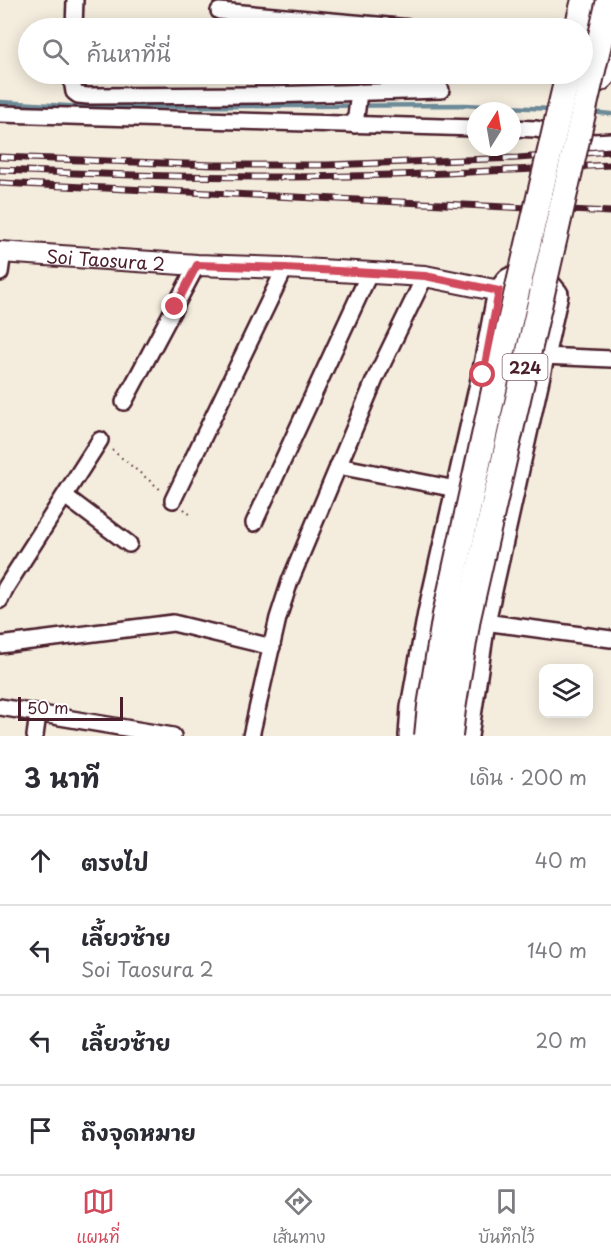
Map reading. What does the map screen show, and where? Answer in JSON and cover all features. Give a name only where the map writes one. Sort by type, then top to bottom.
[{"type":"main road","points":[[565,18],[569,0]]},
{"type":"main road","points":[[580,18],[584,0]]},
{"type":"main road","name":"224","points":[[593,70],[609,0]]},
{"type":"main road","points":[[604,81],[611,59]]},
{"type":"main road","points":[[427,736],[445,615],[496,381],[566,84]]},
{"type":"main road","name":"224","points":[[450,736],[468,618],[590,84]]},
{"type":"main road","points":[[410,736],[412,707],[429,613],[483,375],[499,291],[508,280],[514,277],[533,277],[548,283],[557,294],[484,622],[467,736]]},
{"type":"main road","points":[[490,336],[500,349],[526,358],[542,356]]},
{"type":"main road","points":[[483,375],[496,369],[513,368],[528,377],[535,388]]},
{"type":"street","points":[[74,18],[75,0]]},
{"type":"street","points":[[219,11],[298,18]]},
{"type":"street","points":[[73,84],[74,92],[88,96],[358,96],[441,90]]},
{"type":"street","points":[[355,120],[358,96]]},
{"type":"street","points":[[0,114],[355,120],[467,127]]},
{"type":"street","points":[[521,128],[536,129],[594,142],[611,141]]},
{"type":"street","points":[[0,273],[2,252]]},
{"type":"street","name":"Soi Taosura 2","points":[[2,252],[197,265],[425,276],[499,291]]},
{"type":"street","points":[[124,402],[197,265]]},
{"type":"street","points":[[173,500],[285,268]]},
{"type":"street","points":[[254,523],[369,274]]},
{"type":"street","points":[[251,736],[278,618],[290,581],[375,379],[425,276]]},
{"type":"street","points":[[542,356],[611,359]]},
{"type":"street","points":[[0,600],[6,587],[100,440]]},
{"type":"street","points":[[338,466],[456,489]]},
{"type":"street","points":[[65,496],[129,544]]},
{"type":"street","points":[[484,622],[611,639]]},
{"type":"street","points":[[0,645],[173,623],[272,647]]},
{"type":"street","points":[[0,707],[173,736]]},
{"type":"street","points":[[35,736],[38,714]]},
{"type":"path","points":[[100,440],[192,516]]},
{"type":"waterway","points":[[0,102],[85,107],[465,105],[552,109]]},
{"type":"waterway","points":[[590,112],[611,114]]},
{"type":"railway","points":[[0,157],[214,165],[327,165],[518,158],[611,151]]},
{"type":"railway","points":[[0,170],[168,176],[312,177],[611,165]]},
{"type":"railway","points":[[0,183],[611,212]]},
{"type":"route","points":[[175,307],[197,265],[425,276],[499,291],[483,375]]}]
